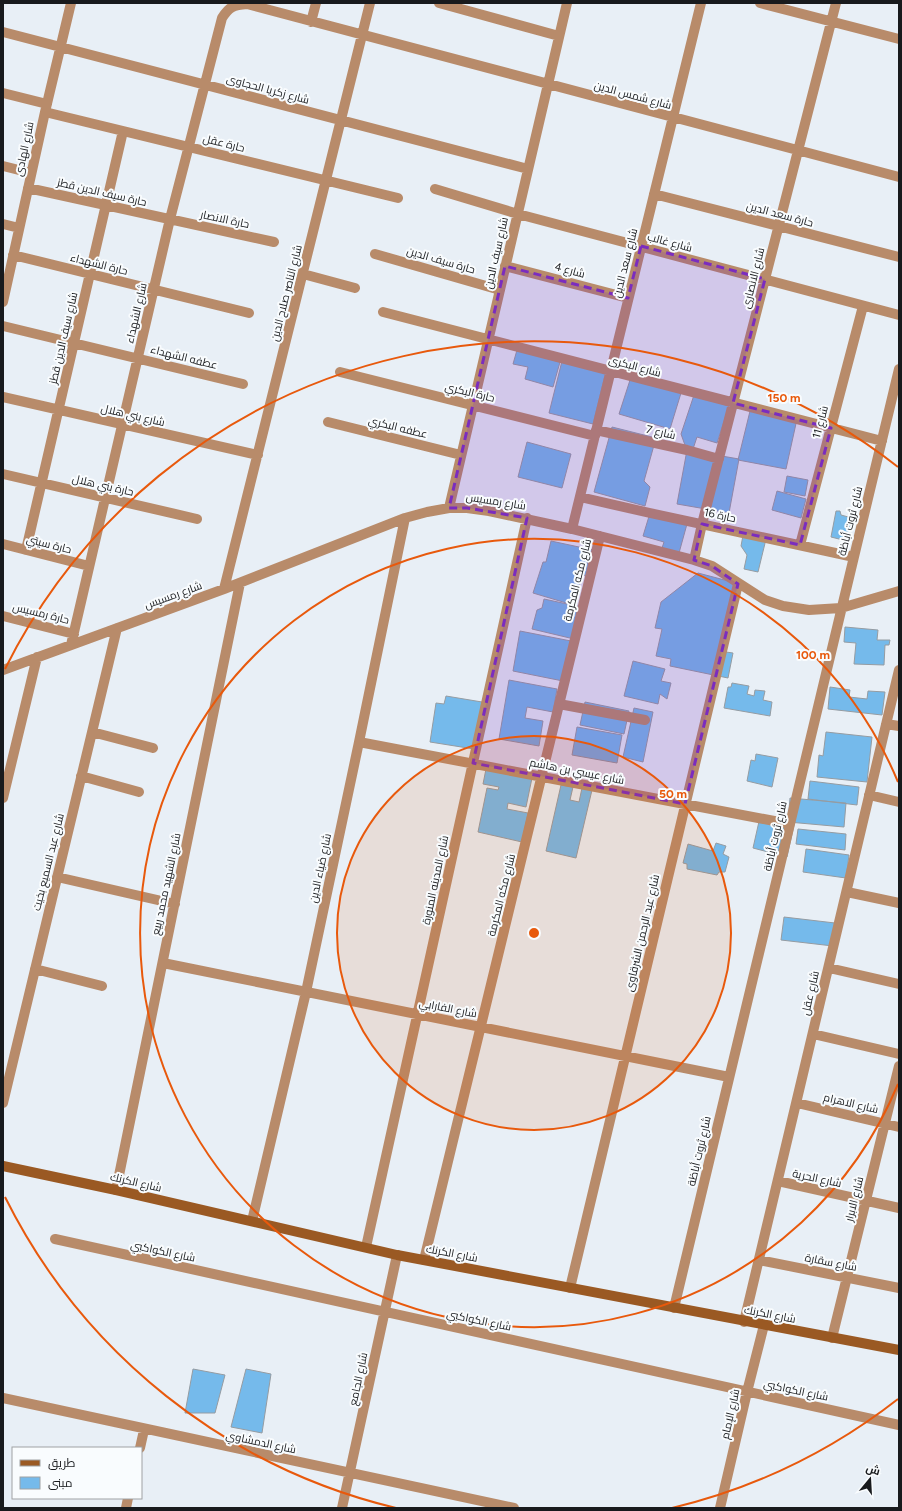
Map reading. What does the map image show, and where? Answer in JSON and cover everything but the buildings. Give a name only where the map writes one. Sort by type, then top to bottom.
[{"type":"street","name":"شارع الهادى","points":[[4,295],[71,3]]},
{"type":"street","points":[[311,22],[316,3]]},
{"type":"street","name":"شارع الناصر صلاح الدين","points":[[224,589],[370,3]]},
{"type":"street","points":[[439,3],[559,36]]},
{"type":"street","name":"شارع سيف الدين","points":[[449,508],[567,3]]},
{"type":"street","name":"شارع سعد الدين","points":[[572,529],[701,3]]},
{"type":"street","points":[[760,3],[899,39]]},
{"type":"street","name":"شارع الانصارى","points":[[694,560],[836,3]]},
{"type":"street","name":"شارع شمس الدين","points":[[247,4],[899,177]]},
{"type":"street","name":"شارع الشهداء","points":[[71,645],[170,219],[222,18],[228,10],[236,5],[247,4]]},
{"type":"street","name":"شارع زكريا الحجاوى","points":[[3,32],[528,169]]},
{"type":"street","name":"حارة عقل","points":[[3,93],[46,108],[123,131],[398,198]]},
{"type":"street","name":"شارع سيف الدين قطز","points":[[26,550],[123,131]]},
{"type":"street","points":[[3,166],[31,173]]},
{"type":"street","name":"حارة سيف الدين قطز","points":[[28,188],[170,219]]},
{"type":"street","name":"شارع غالب","points":[[435,189],[518,214],[899,315]]},
{"type":"street","name":"حارة سعد الدين","points":[[654,194],[899,257]]},
{"type":"street","name":"حارة الانصار","points":[[170,219],[274,242]]},
{"type":"street","points":[[3,224],[19,228]]},
{"type":"street","name":"حارة سيف الدين","points":[[375,254],[500,290]]},
{"type":"street","name":"حارة الشهداء","points":[[13,255],[249,313]]},
{"type":"street","name":"شارع 4","points":[[505,266],[628,298]]},
{"type":"street","points":[[303,274],[355,288]]},
{"type":"street","name":"شارع 11","points":[[800,545],[863,306]]},
{"type":"street","name":"شارع البكرى","points":[[383,312],[882,441]]},
{"type":"street","name":"عطفه الشهداء","points":[[3,326],[243,384]]},
{"type":"street","name":"شارع ثروت أباظة","points":[[674,1308],[899,370]]},
{"type":"street","name":"حارة البكري","points":[[340,372],[473,405],[596,433]]},
{"type":"street","name":"شارع بني هلال","points":[[3,398],[258,455]]},
{"type":"street","name":"عطفه البكري","points":[[328,422],[461,455]]},
{"type":"street","name":"شارع 7","points":[[596,433],[687,450],[719,459]]},
{"type":"street","name":"حارة بني هلال","points":[[3,474],[197,519]]},
{"type":"street","name":"حارة 16","points":[[580,496],[854,557]]},
{"type":"street","name":"شارع رمسيس","points":[[3,670],[240,583],[405,518],[449,508],[467,508],[527,518],[694,560],[712,566],[765,600],[783,606],[809,610],[841,608],[899,591]]},
{"type":"street","name":"شارع ضياء الدين","points":[[252,1221],[306,992],[360,742],[405,518]]},
{"type":"street","name":"شارع المدينه المنورة","points":[[366,1248],[527,518]]},
{"type":"street","name":"شارع مكه المكرمة","points":[[424,1260],[600,536]]},
{"type":"street","name":"حارة سيتي","points":[[3,544],[89,566]]},
{"type":"street","name":"شارع الشهيد محمد ربيع","points":[[116,1190],[240,583]]},
{"type":"street","name":"شارع عبد الرحمن الشرقاوى","points":[[570,1288],[738,584]]},
{"type":"street","name":"حارة رمسيس","points":[[3,616],[74,634]]},
{"type":"street","name":"شارع عبد السميع بخيت","points":[[3,1103],[117,628]]},
{"type":"street","points":[[3,798],[37,657]]},
{"type":"street","name":"شارع عقل","points":[[744,1322],[899,670]]},
{"type":"street","points":[[559,704],[645,720]]},
{"type":"street","points":[[886,724],[899,726]]},
{"type":"street","points":[[92,732],[153,748]]},
{"type":"street","name":"شارع عيسي بن هاشم","points":[[360,742],[790,824]]},
{"type":"street","points":[[81,776],[139,792]]},
{"type":"street","points":[[869,795],[899,802]]},
{"type":"street","points":[[57,877],[175,904]]},
{"type":"street","points":[[847,892],[899,902]]},
{"type":"street","name":"شارع الفارابي","points":[[163,963],[729,1077]]},
{"type":"street","points":[[829,968],[899,984]]},
{"type":"street","points":[[35,969],[102,986]]},
{"type":"street","points":[[813,1034],[899,1054]]},
{"type":"street","name":"شارع الابرار","points":[[832,1338],[899,1066]]},
{"type":"street","name":"شارع الاهرام","points":[[797,1103],[899,1127]]},
{"type":"street","name":"شارع الكرنك","points":[[3,1166],[116,1190],[397,1255],[744,1322],[899,1350]]},
{"type":"street","name":"شارع الحرية","points":[[778,1181],[899,1208]]},
{"type":"street","name":"شارع الكواكبي","points":[[55,1239],[899,1425]]},
{"type":"street","name":"شارع الجامع","points":[[342,1508],[397,1255]]},
{"type":"street","name":"شارع سقارة","points":[[759,1260],[899,1288]]},
{"type":"street","name":"شارع الإمام","points":[[720,1508],[764,1325]]},
{"type":"street","name":"شارع الدمشاوي","points":[[3,1398],[144,1430],[514,1508]]},
{"type":"street","points":[[140,1447],[144,1430]]},
{"type":"highlighted area","points":[[641,246],[765,279],[733,403],[831,428],[800,545],[702,524],[694,560],[712,566],[738,584],[685,804],[473,763],[527,518],[467,508],[449,508],[505,266],[628,298]]}]
